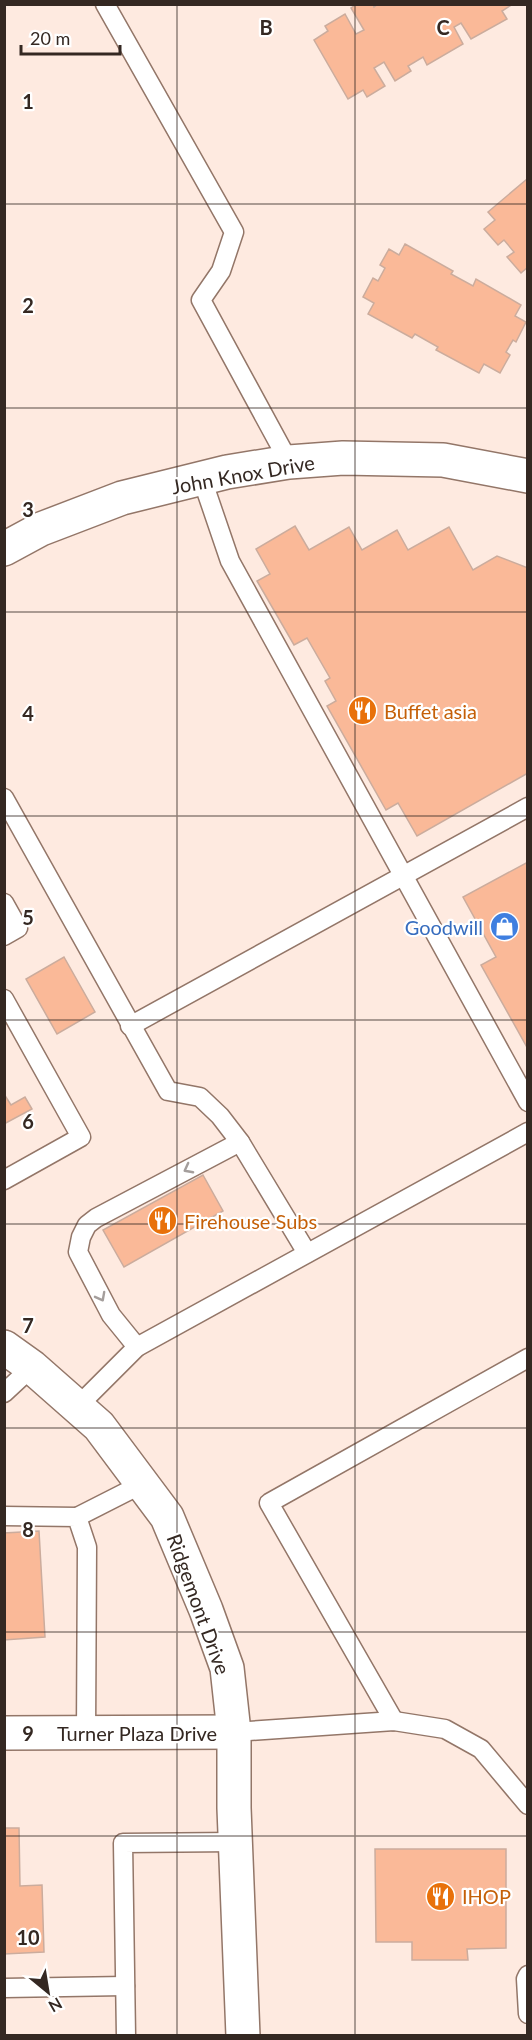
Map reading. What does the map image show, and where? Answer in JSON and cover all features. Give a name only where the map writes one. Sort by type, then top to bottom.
[{"type":"street","name":"John Knox Drive","points":[[4,549],[41,529],[122,498],[227,472],[289,462],[343,458],[443,460],[528,476]]},
{"type":"street","name":"Ridgemont Drive","points":[[4,1347],[32,1367],[99,1426],[167,1517],[206,1610],[227,1668],[234,1732],[243,2036]]},
{"type":"street","name":"Turner Plaza Drive","points":[[4,1733],[234,1732]]},
{"type":"lane","points":[[105,4],[234,232],[221,271],[201,300],[289,462]]},
{"type":"lane","points":[[202,479],[230,561],[528,1102]]},
{"type":"lane","points":[[4,798],[168,1091],[200,1097],[220,1116],[240,1142],[307,1253]]},
{"type":"lane","points":[[130,1026],[528,807]]},
{"type":"lane","points":[[4,903],[18,928],[4,936]]},
{"type":"lane","points":[[4,999],[81,1137],[4,1180]]},
{"type":"lane","points":[[77,1407],[137,1347],[528,1132]]},
{"type":"lane","points":[[137,1347],[111,1315],[78,1252],[81,1237],[87,1225],[96,1218],[240,1142]]},
{"type":"lane","points":[[394,1721],[269,1503],[528,1358]]},
{"type":"lane","points":[[4,1392],[32,1367]]},
{"type":"lane","points":[[4,1516],[77,1517],[142,1484]]},
{"type":"lane","points":[[77,1517],[87,1547],[86,1733]]},
{"type":"lane","points":[[234,1732],[394,1721],[445,1729],[480,1749],[504,1774],[528,1805]]},
{"type":"lane","points":[[126,2036],[123,1843],[236,1842]]},
{"type":"lane","points":[[528,1975],[526,1979],[528,2014]]},
{"type":"lane","points":[[4,1988],[125,1986]]},
{"type":"building","points":[[357,4],[373,4],[374,7],[378,4],[513,4],[502,11],[507,19],[471,39],[461,23],[454,27],[463,44],[427,65],[423,57],[408,66],[411,71],[395,81],[384,62],[374,68],[385,86],[367,97],[363,90],[348,99],[314,40],[328,31],[325,26],[345,14],[356,34],[364,30],[351,8]]},
{"type":"building","points":[[527,179],[528,267],[521,273],[507,257],[514,252],[504,240],[498,245],[484,229],[495,220],[488,212]]},
{"type":"building","points":[[405,244],[453,271],[451,274],[473,286],[476,279],[521,305],[515,316],[526,322],[516,342],[513,340],[506,352],[510,355],[500,373],[484,364],[479,373],[436,350],[438,347],[415,334],[412,338],[368,314],[374,303],[363,297],[373,278],[378,281],[385,268],[380,265],[389,249],[399,255]]},
{"type":"building","points":[[295,526],[309,550],[349,527],[362,550],[397,530],[408,550],[449,527],[473,570],[497,556],[528,568],[528,773],[417,836],[398,803],[386,810],[327,706],[336,701],[325,681],[330,678],[307,638],[294,645],[257,581],[270,574],[256,549]]},
{"type":"building","name":"Goodwill","points":[[528,862],[528,1049],[481,965],[496,957],[463,897]]},
{"type":"building","points":[[64,957],[95,1012],[57,1034],[26,979]]},
{"type":"building","points":[[4,1094],[11,1105],[25,1097],[32,1109],[4,1124]]},
{"type":"building","name":"Firehouse Subs","points":[[203,1175],[223,1211],[124,1267],[103,1230]]},
{"type":"building","points":[[39,1531],[45,1637],[4,1640],[4,1533]]},
{"type":"building","points":[[4,1828],[19,1828],[20,1886],[42,1885],[44,1952],[4,1954]]},
{"type":"building","name":"IHOP","points":[[375,1849],[506,1849],[506,1948],[467,1949],[468,1960],[412,1960],[412,1942],[376,1942]]},
{"type":"place","name":"Buffet asia","points":[[363,711]]},
{"type":"place","name":"Goodwill","points":[[504,927]]},
{"type":"place","name":"Firehouse Subs","points":[[163,1221]]},
{"type":"place","name":"IHOP","points":[[441,1896]]}]
